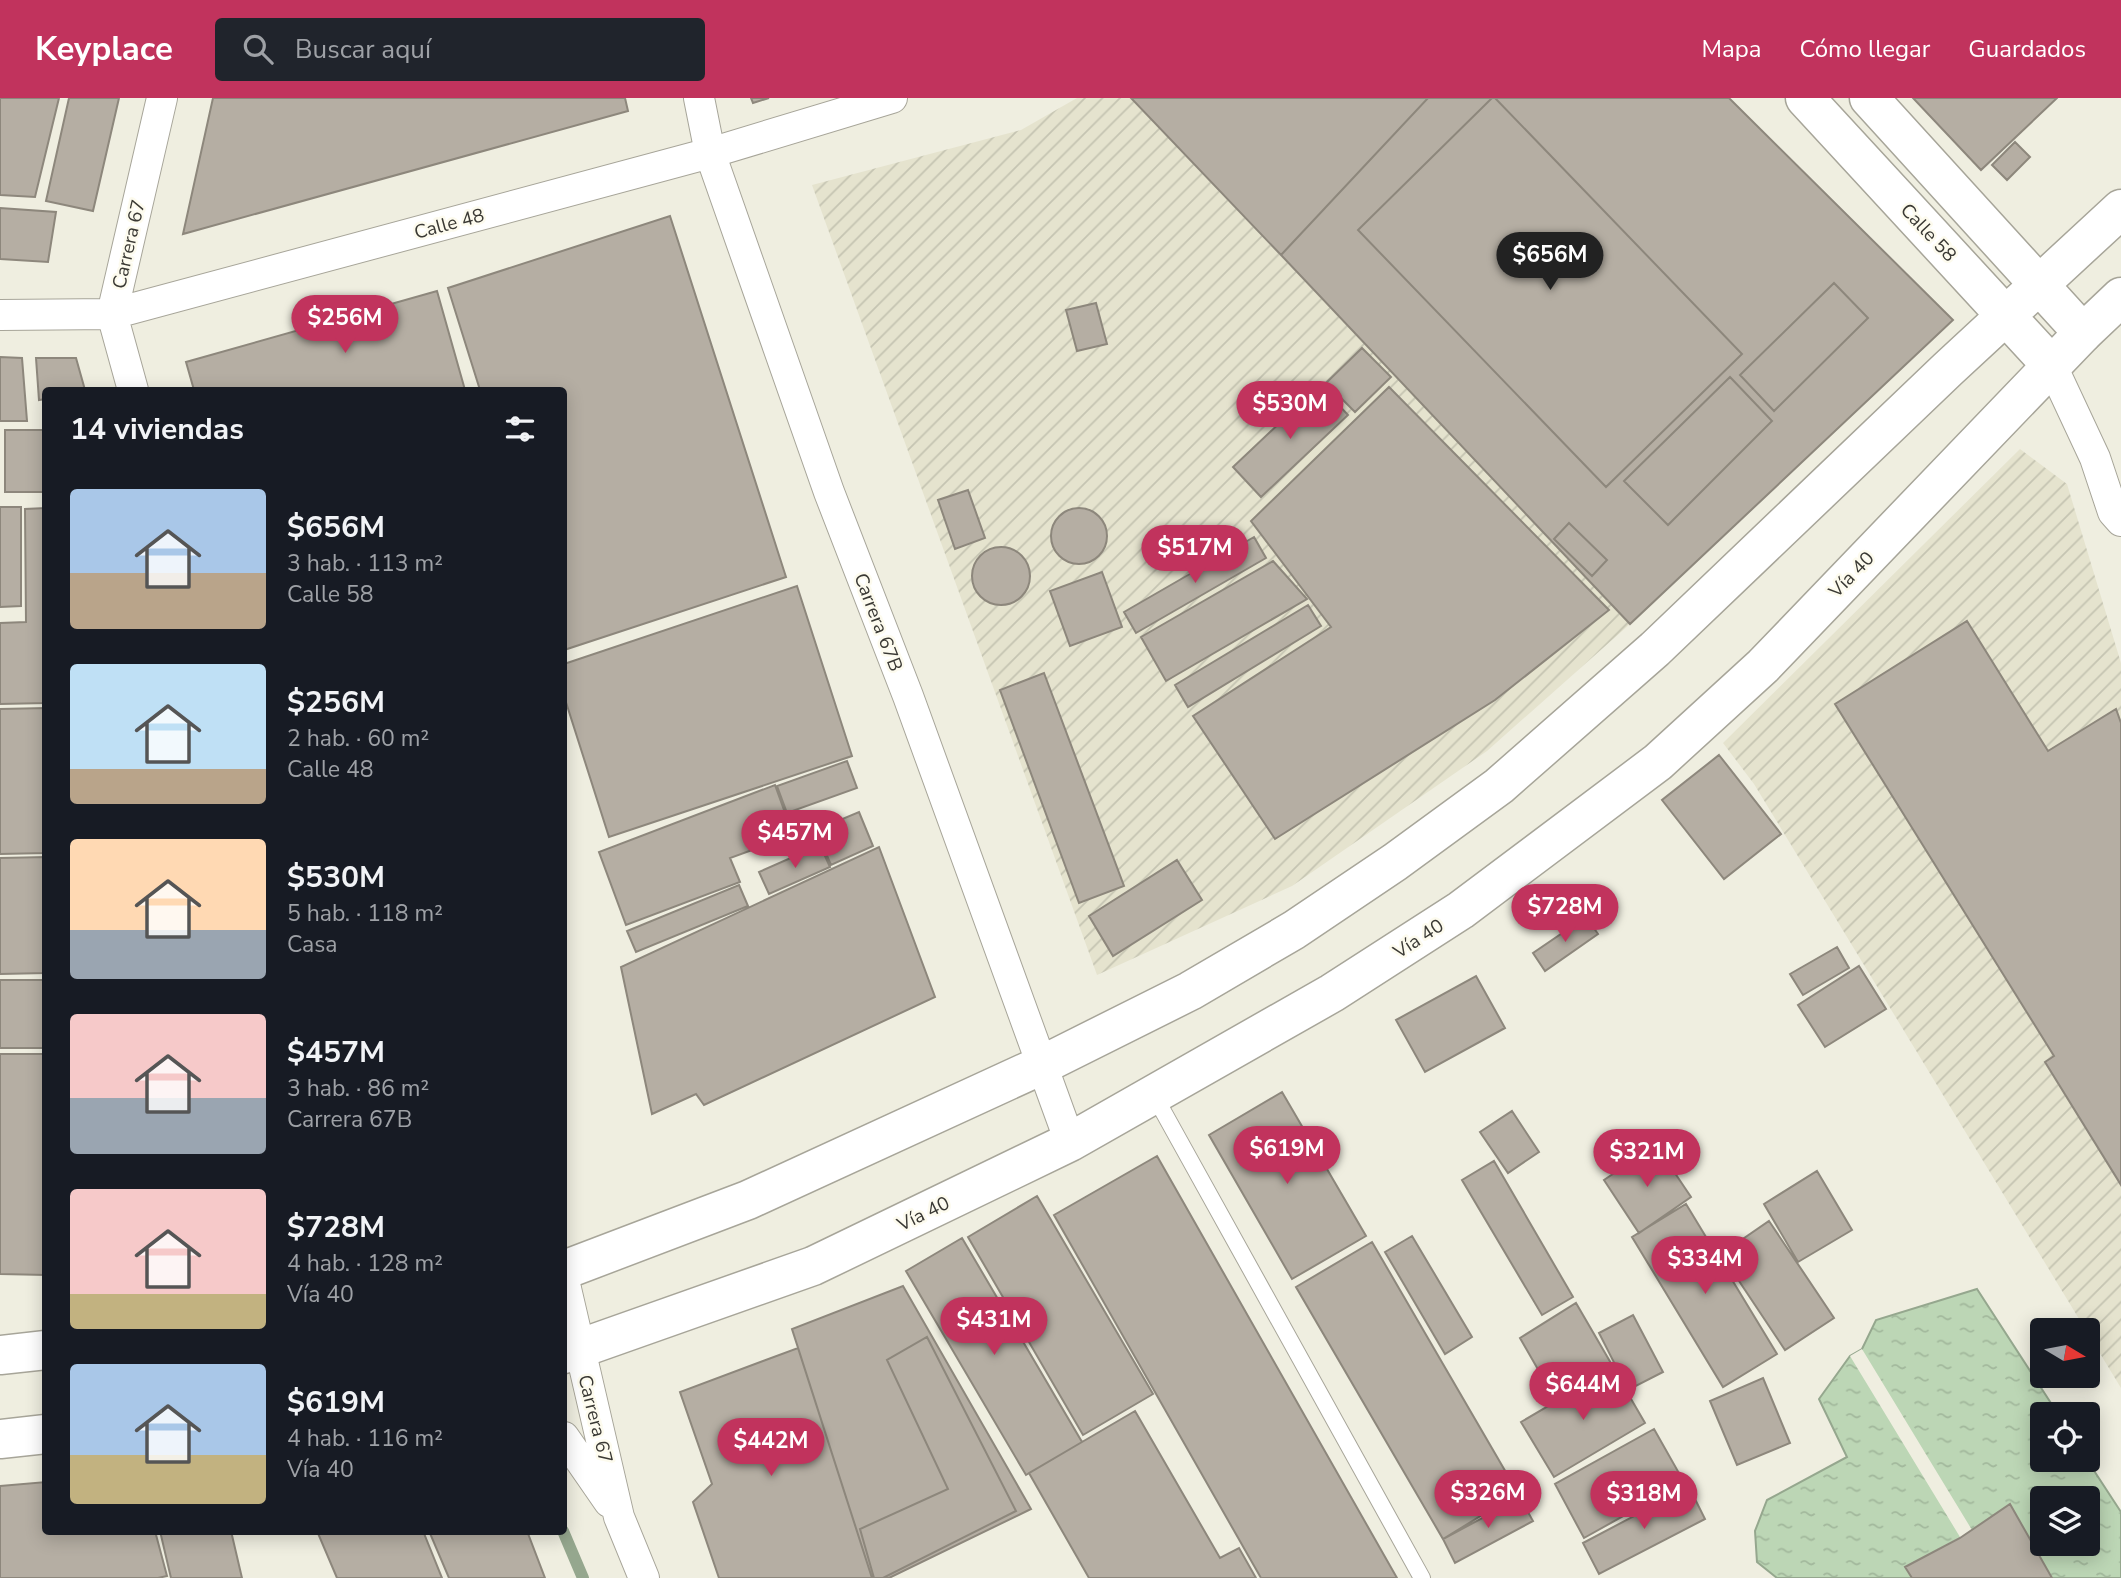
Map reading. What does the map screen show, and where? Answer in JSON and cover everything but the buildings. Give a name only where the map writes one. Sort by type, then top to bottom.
[{"type":"main road","name":"Calle 58","points":[[1805,98],[2052,366]]},
{"type":"main road","points":[[1869,98],[2083,333]]},
{"type":"main road","points":[[567,1269],[748,1200],[1042,1065],[1190,991],[1294,930],[1395,862],[1499,786],[1655,649],[1948,369],[2121,209]]},
{"type":"main road","name":"Vía 40","points":[[571,1352],[813,1266],[1070,1142],[1332,993],[1461,910],[1658,762],[1763,666],[2083,333],[2121,297]]},
{"type":"main road","points":[[0,1355],[42,1350]]},
{"type":"main road","points":[[0,1438],[42,1434]]},
{"type":"street","name":"Carrera 67","points":[[132,387],[112,314],[162,98]]},
{"type":"street","name":"Carrera 67B","points":[[699,98],[710,153],[830,492],[908,696],[1070,1142]]},
{"type":"street","name":"Calle 48","points":[[0,314],[112,314],[710,153],[892,98]]},
{"type":"street","points":[[2052,366],[2108,460],[2113,512],[2121,521]]},
{"type":"street","name":"Carrera 67","points":[[567,1311],[571,1352],[619,1517],[644,1578]]},
{"type":"street","name":"Carrera 67","points":[[567,1441],[619,1517]]},
{"type":"lane","points":[[1154,1095],[1422,1578]]},
{"type":"shaded area","points":[[1077,98],[1131,98],[1630,624],[1487,751],[1292,886],[1097,975],[812,185],[1021,130]]},
{"type":"shaded area","points":[[2020,449],[2067,484],[2121,663],[2121,1388],[2100,1353],[2100,1318],[2078,1318],[1754,784],[1723,743]]},
{"type":"water","points":[[1977,1289],[2030,1371],[2030,1388],[2041,1388],[2050,1402],[2030,1402],[2030,1472],[2095,1472],[2121,1512],[2121,1578],[1777,1578],[1757,1562],[1755,1531],[1767,1500],[1847,1457],[1819,1399],[1850,1356],[1862,1349],[1876,1320]]},
{"type":"pier","points":[[1862,1349],[1972,1530],[2052,1578],[1912,1578],[1905,1567],[1960,1537],[1850,1356]]},
{"type":"waterway","points":[[565,1535],[583,1578]]}]
